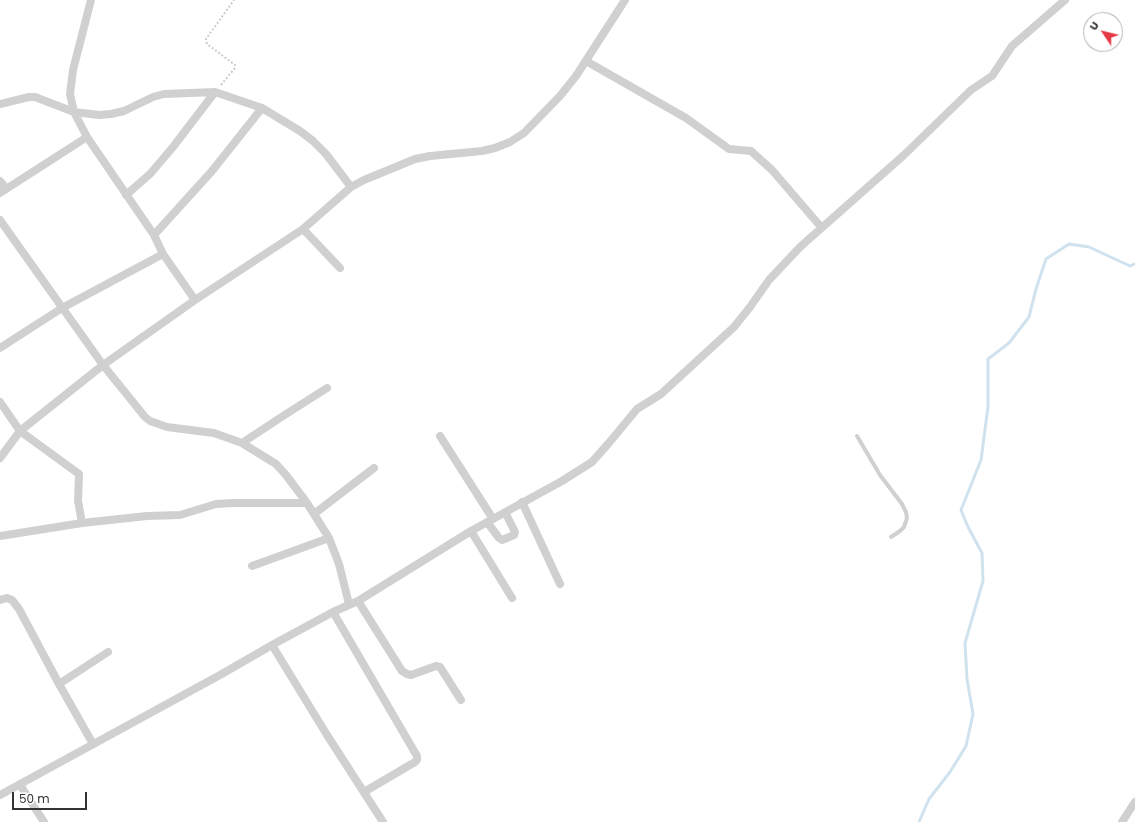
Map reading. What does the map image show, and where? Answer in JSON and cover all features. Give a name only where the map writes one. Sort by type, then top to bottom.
[{"type":"street","points":[[91,0],[72,77],[70,94],[74,112],[87,137],[154,235],[163,254],[195,300]]},
{"type":"street","points":[[0,458],[20,431],[103,365],[195,300],[303,229],[351,187],[364,180],[415,159],[430,156],[482,152],[510,142],[524,133],[560,96],[576,76],[625,0]]},
{"type":"street","points":[[0,795],[272,645],[333,612],[358,601],[471,531],[562,481],[598,457],[637,409],[661,394],[734,327],[769,280],[800,247],[904,155],[971,90],[992,76],[1012,46],[1065,0]]},
{"type":"street","points":[[586,60],[686,118],[729,148],[751,151],[772,170],[822,227]]},
{"type":"street","points":[[126,195],[150,174],[215,92]]},
{"type":"street","points":[[0,104],[35,97],[74,112],[100,115],[124,111],[153,97],[164,94],[215,92],[262,108],[300,131],[326,154],[351,187]]},
{"type":"street","points":[[154,235],[212,171],[262,108]]},
{"type":"street","points":[[0,180],[3,191],[87,137]]},
{"type":"street","points":[[0,220],[103,365],[145,417],[150,421],[167,426],[214,433],[242,444],[276,464],[308,503],[329,538],[337,557],[349,604]]},
{"type":"street","points":[[303,229],[340,268]]},
{"type":"street","points":[[0,348],[62,308],[163,254]]},
{"type":"street","points":[[242,444],[327,388]]},
{"type":"street","points":[[0,402],[20,431],[79,474],[78,501],[82,523]]},
{"type":"street","points":[[440,436],[490,520],[499,538],[502,540],[514,535],[515,532],[505,512]]},
{"type":"street","points":[[314,514],[374,468]]},
{"type":"street","points":[[522,502],[560,584]]},
{"type":"street","points":[[0,536],[82,523],[147,516],[180,515],[216,504],[308,503]]},
{"type":"street","points":[[471,531],[512,598]]},
{"type":"street","points":[[252,566],[329,538]]},
{"type":"street","points":[[0,600],[7,598],[12,600],[19,609],[93,744]]},
{"type":"street","points":[[358,601],[402,671],[411,675],[436,666],[440,667],[461,700]]},
{"type":"street","points":[[333,612],[418,756],[415,762],[364,792]]},
{"type":"street","points":[[272,645],[327,735],[383,822]]},
{"type":"street","points":[[59,684],[108,652]]},
{"type":"street","points":[[20,785],[44,822]]},
{"type":"street","points":[[1122,822],[1135,802]]},
{"type":"lane","points":[[858,436],[860,442],[880,475],[902,504],[906,512],[907,518],[904,527],[891,536]]},
{"type":"path","points":[[215,92],[236,66],[207,44],[206,39],[234,0]]},
{"type":"waterway","points":[[919,822],[929,799],[950,772],[966,746],[973,714],[967,679],[965,643],[983,581],[982,553],[961,510],[981,460],[988,407],[988,359],[1009,343],[1029,317],[1046,259],[1069,244],[1089,247],[1130,266],[1135,264]]}]
